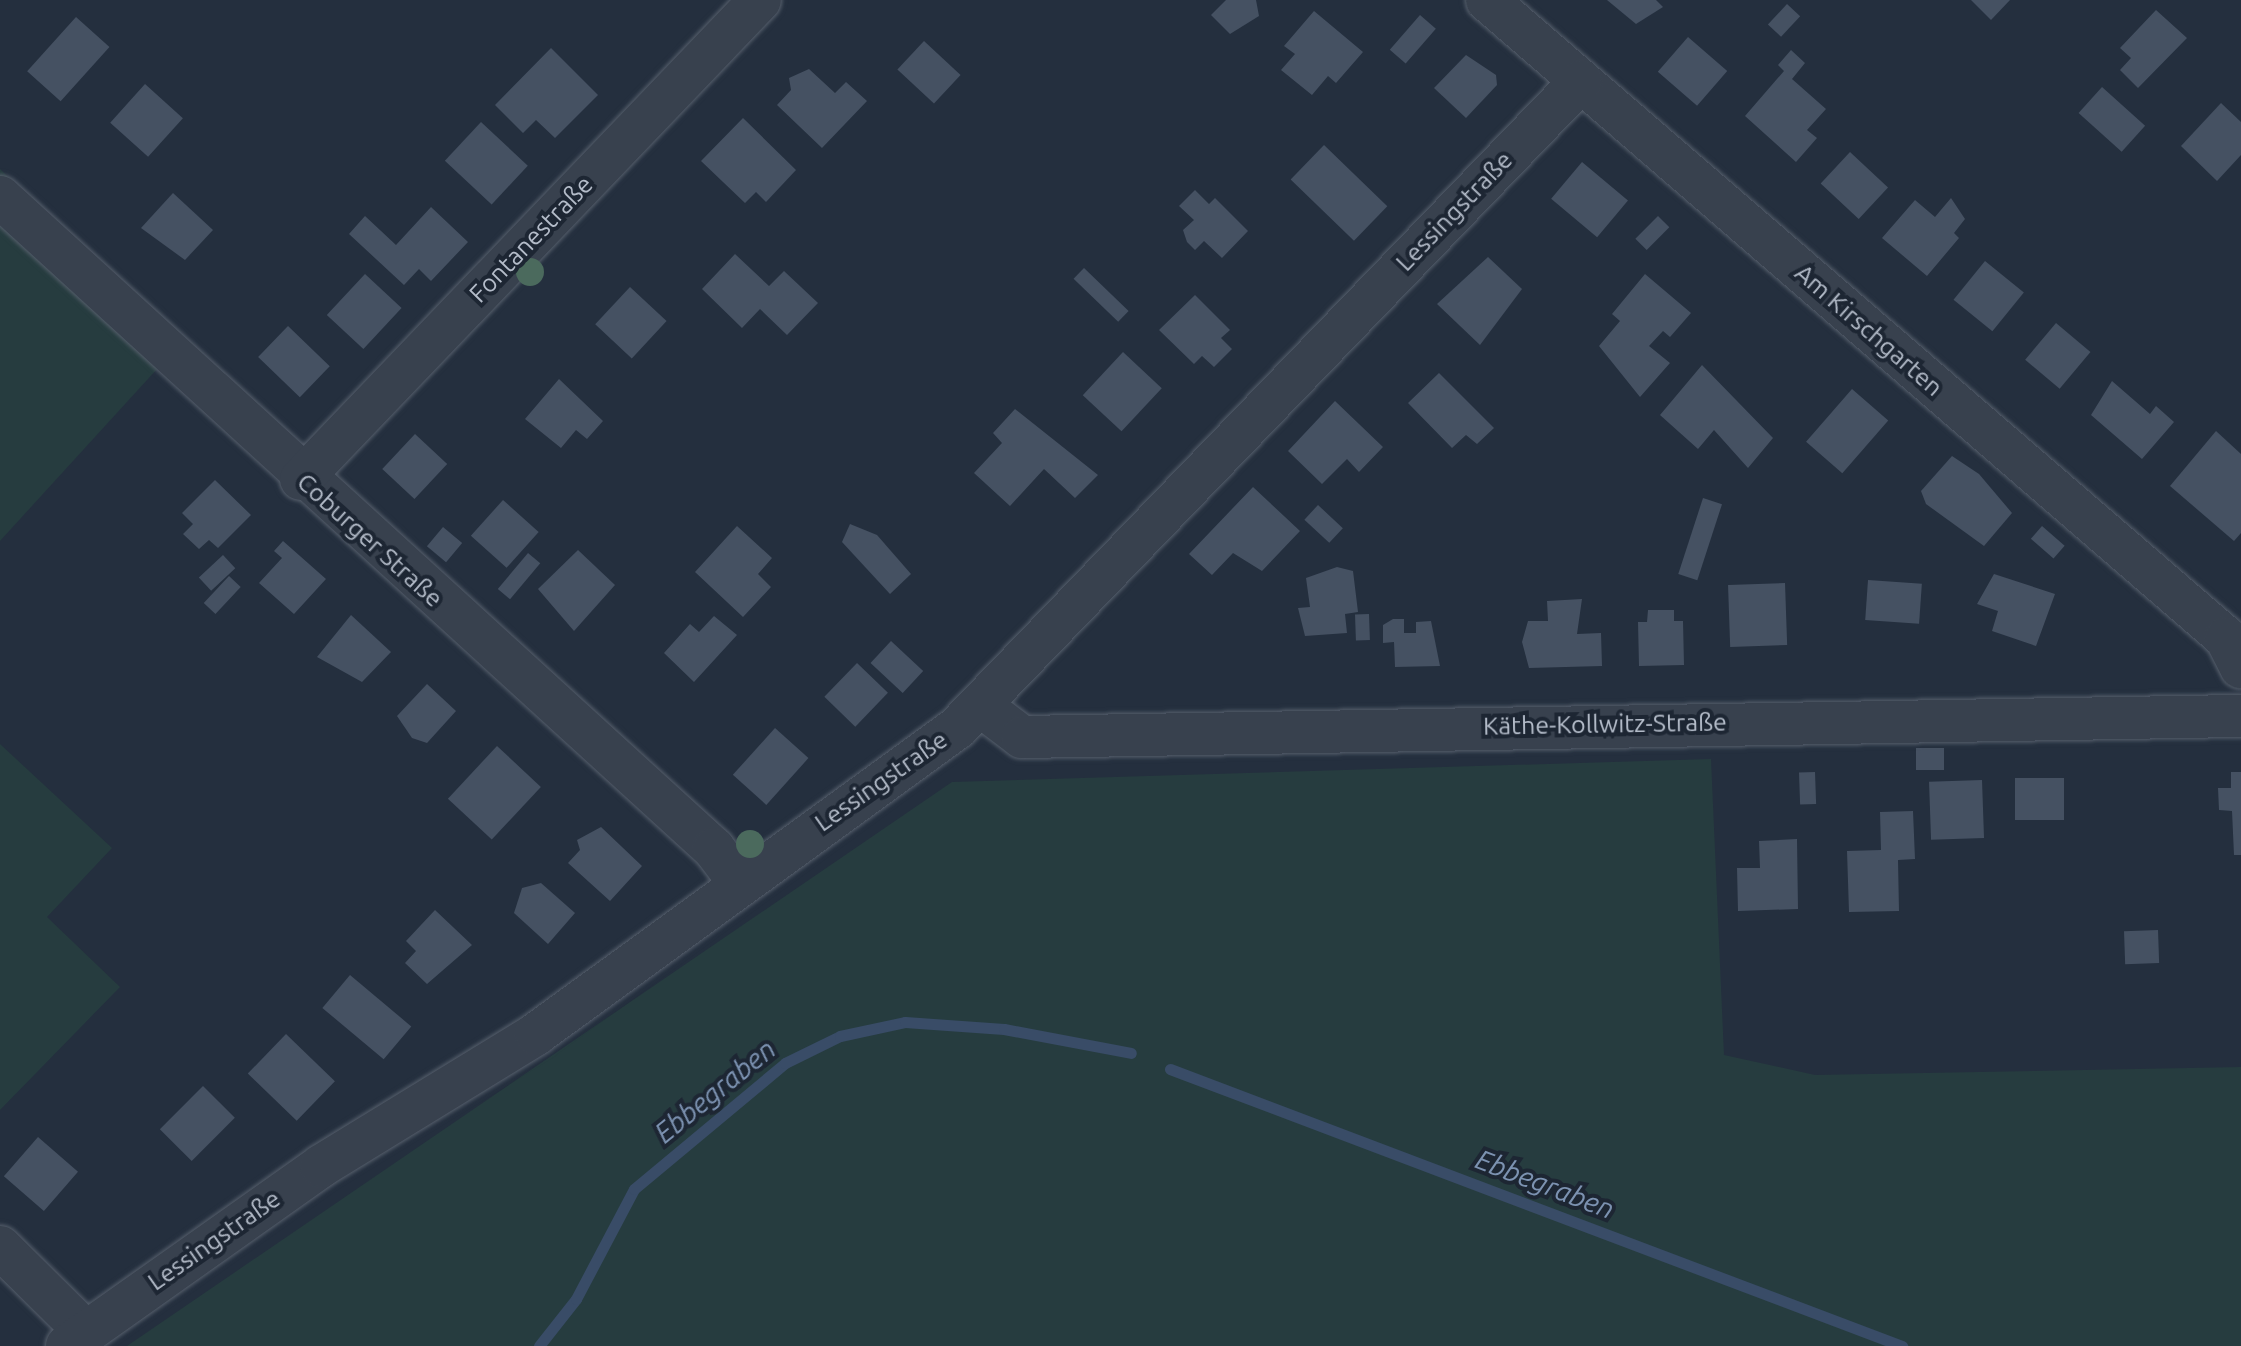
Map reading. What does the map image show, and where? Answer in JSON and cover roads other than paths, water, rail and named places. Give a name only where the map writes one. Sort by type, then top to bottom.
[{"type":"street","name":"Fontanestraße","points":[[301,479],[760,0]]},
{"type":"street","name":"Am Kirschgarten","points":[[1487,0],[2226,638],[2241,667]]},
{"type":"street","name":"Lessingstraße","points":[[76,1339],[322,1166],[536,1034],[980,706],[1581,81]]},
{"type":"street","name":"Coburger Straße","points":[[0,197],[301,479],[714,849],[739,882]]},
{"type":"street","name":"Käthe-Kollwitz-Straße","points":[[980,706],[1022,738],[2241,716]]},
{"type":"street","points":[[0,1247],[76,1339]]},
{"type":"waterway","name":"Ebbegraben","points":[[539,1346],[576,1299],[634,1189],[785,1063],[840,1036],[905,1022],[1004,1029],[1131,1053]]},
{"type":"waterway","name":"Ebbegraben","points":[[1170,1069],[1902,1346]]}]
